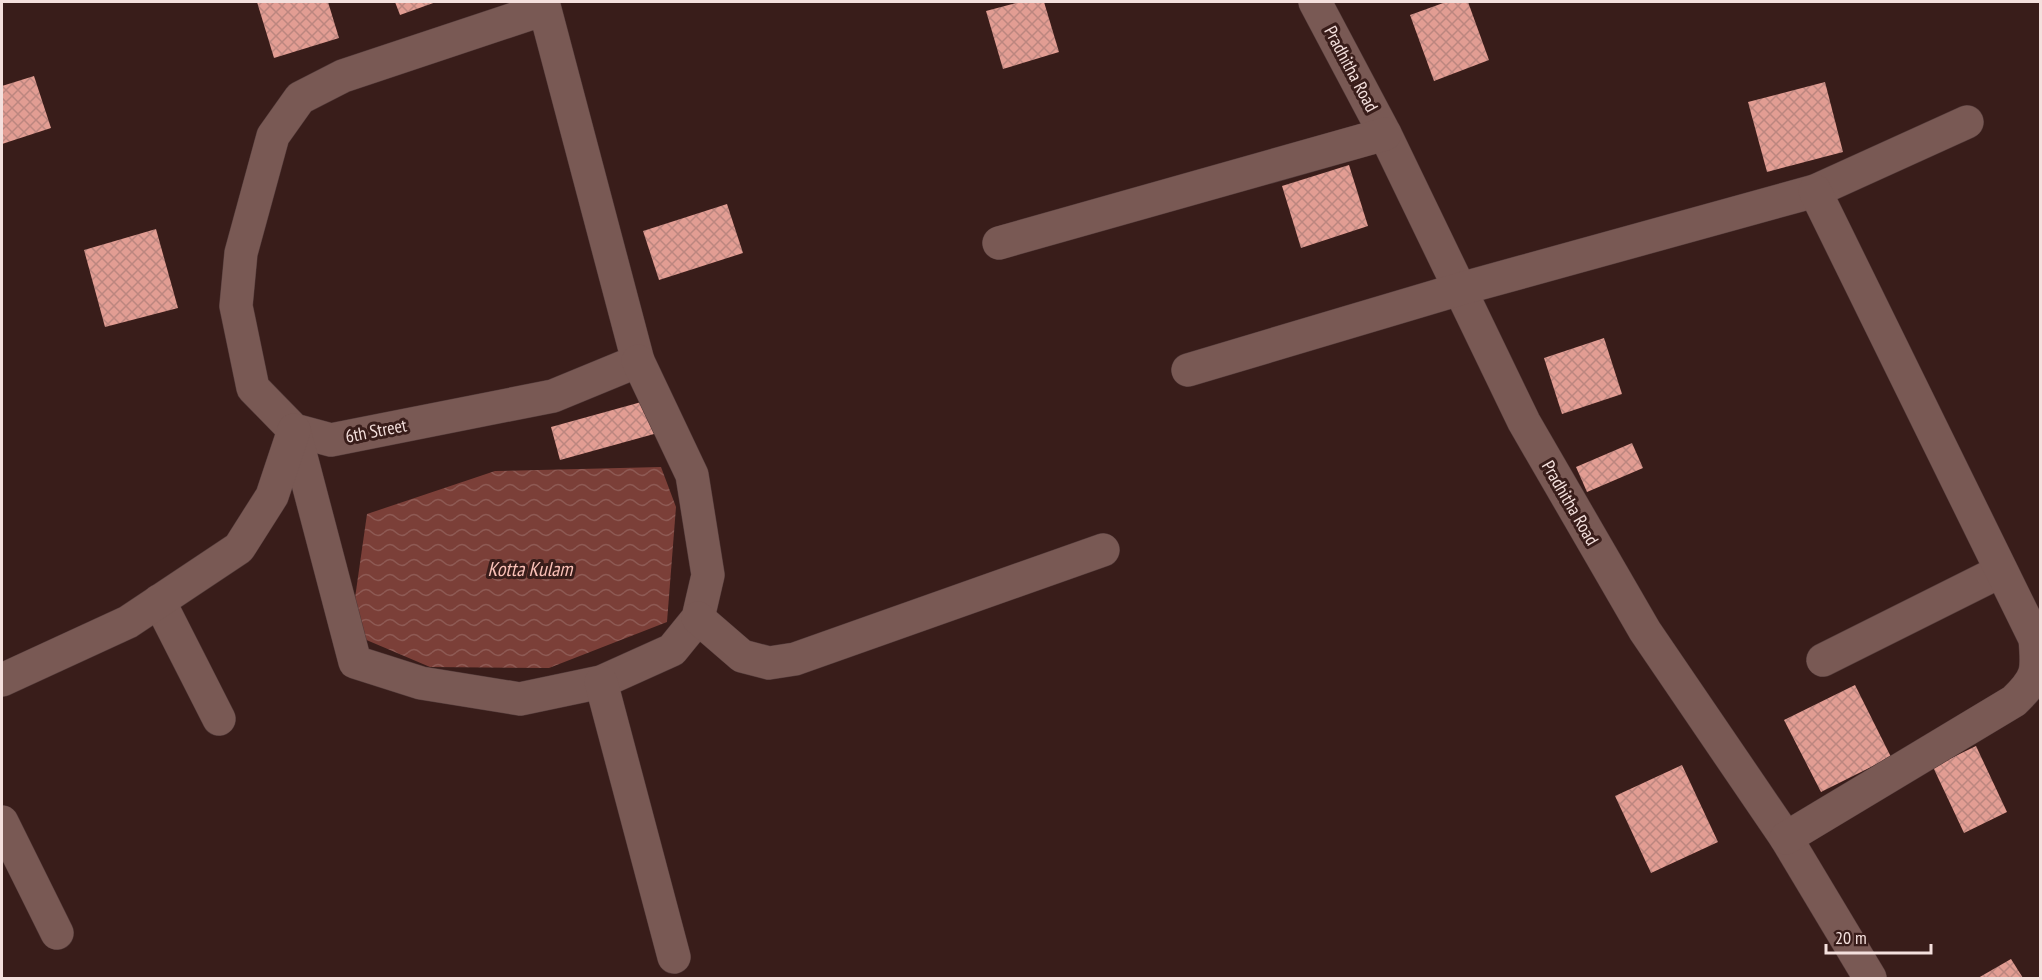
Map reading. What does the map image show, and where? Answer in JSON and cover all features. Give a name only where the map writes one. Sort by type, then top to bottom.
[{"type":"street","name":"Pradhitha Road","points":[[1315,2],[1385,134],[1524,422],[1645,631],[1786,838],[1870,978]]},
{"type":"street","points":[[544,5],[638,361],[692,475],[708,575],[698,618],[672,650],[601,682],[520,699],[421,683],[355,662],[294,430],[253,388],[237,306],[241,252],[273,136],[300,98],[344,76],[544,5]]},
{"type":"street","points":[[1188,370],[1460,289],[1815,191],[1967,122]]},
{"type":"street","points":[[999,243],[1385,134]]},
{"type":"street","points":[[1786,838],[2014,701],[2029,686],[2039,666],[2035,639],[1815,191]]},
{"type":"street","name":"6th Street","points":[[294,430],[332,440],[553,396],[638,361]]},
{"type":"street","points":[[2,680],[129,622],[239,548],[272,496],[294,430]]},
{"type":"street","points":[[698,618],[742,656],[769,663],[795,659],[1103,550]]},
{"type":"street","points":[[1823,660],[2001,571]]},
{"type":"street","points":[[159,602],[219,719]]},
{"type":"street","points":[[601,682],[674,957]]},
{"type":"street","points":[[2,822],[57,933]]},
{"type":"water","name":"Kotta Kulam","points":[[661,467],[676,507],[667,622],[549,668],[430,667],[350,633],[367,514],[495,471]]},
{"type":"building","points":[[257,2],[328,2],[339,38],[274,58]]},
{"type":"building","points":[[395,2],[436,2],[400,15]]},
{"type":"building","points":[[1020,2],[1044,2],[1059,52],[1003,69],[986,11]]},
{"type":"building","points":[[1446,2],[1468,2],[1489,60],[1434,81],[1410,15]]},
{"type":"building","points":[[34,76],[51,128],[2,144],[2,86]]},
{"type":"building","points":[[1825,82],[1843,152],[1767,172],[1748,102]]},
{"type":"building","points":[[1349,165],[1368,226],[1301,248],[1282,186]]},
{"type":"building","points":[[727,204],[743,253],[659,280],[643,231]]},
{"type":"building","points":[[156,229],[178,308],[105,327],[84,250]]},
{"type":"building","points":[[1604,338],[1622,394],[1562,414],[1544,358]]},
{"type":"building","points":[[645,401],[654,434],[560,460],[551,427]]},
{"type":"building","points":[[1632,443],[1643,468],[1587,492],[1576,467]]},
{"type":"building","points":[[1855,685],[1891,757],[1821,792],[1784,720]]},
{"type":"building","points":[[1976,746],[2007,812],[1964,833],[1933,767]]},
{"type":"building","points":[[1682,765],[1718,842],[1651,873],[1615,796]]},
{"type":"building","points":[[2011,959],[2023,978],[1978,978]]}]
